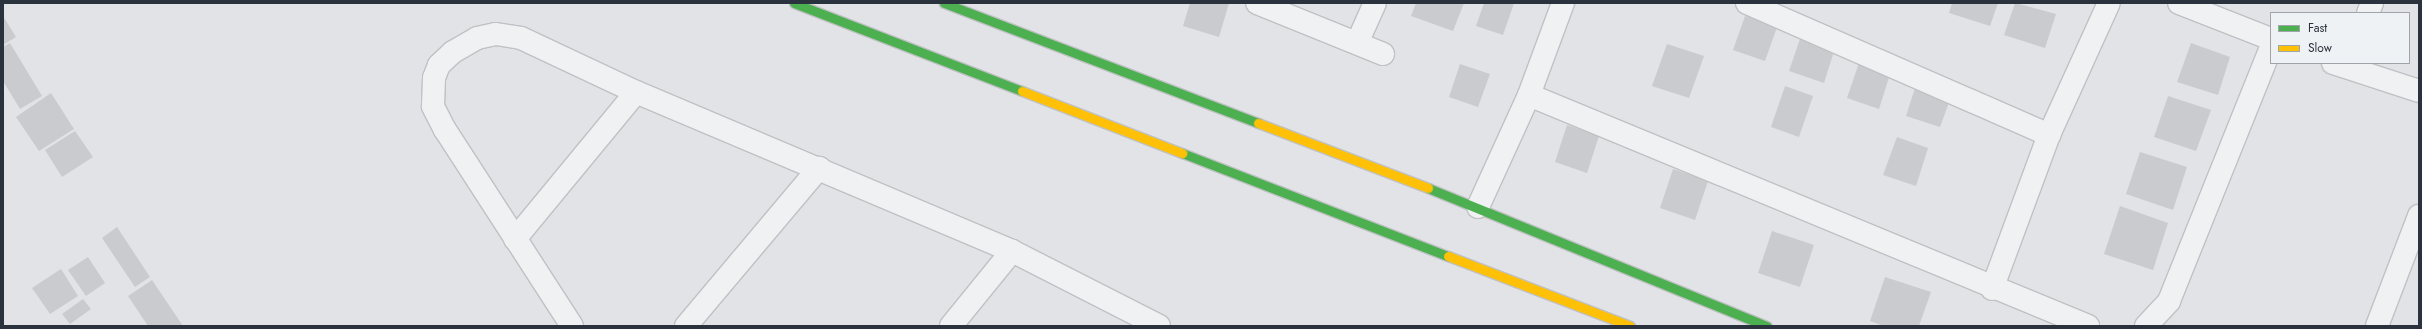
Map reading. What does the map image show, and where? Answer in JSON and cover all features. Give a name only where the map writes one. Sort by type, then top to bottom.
[{"type":"street","points":[[794,3],[1630,326]]},
{"type":"street","points":[[944,3],[1478,207],[1767,326]]},
{"type":"street","points":[[1257,3],[1383,54]]},
{"type":"street","points":[[1357,43],[1375,3]]},
{"type":"street","points":[[1478,207],[1529,95],[1563,3]]},
{"type":"street","points":[[1747,3],[2049,135]]},
{"type":"street","points":[[1992,289],[2049,135],[2109,3]]},
{"type":"street","points":[[2179,3],[2270,39]]},
{"type":"street","points":[[572,326],[514,239],[445,130],[433,106],[434,78],[439,65],[453,52],[477,38],[496,34],[521,38],[636,92],[819,168],[1012,251],[1159,326]]},
{"type":"street","points":[[2146,326],[2169,301],[2270,49]]},
{"type":"street","points":[[2342,65],[2419,91]]},
{"type":"street","points":[[514,239],[636,92]]},
{"type":"street","points":[[1529,95],[1992,289],[2088,326]]},
{"type":"street","points":[[686,326],[819,168]]},
{"type":"street","points":[[2376,326],[2419,216]]},
{"type":"street","points":[[951,326],[1012,251]]},
{"type":"building","points":[[1190,3],[1229,3],[1219,37],[1183,26]]},
{"type":"building","points":[[1416,3],[1464,3],[1453,31],[1411,16]]},
{"type":"building","points":[[1484,3],[1514,3],[1503,35],[1476,26]]},
{"type":"building","points":[[1952,3],[1998,3],[1990,26],[1949,13]]},
{"type":"building","points":[[2015,3],[2056,14],[2045,48],[2004,35]]},
{"type":"building","points":[[3,16],[16,37],[3,45]]},
{"type":"building","points":[[1745,16],[1777,27],[1765,61],[1733,50]]},
{"type":"building","points":[[1801,36],[1835,48],[1824,83],[1789,71]]},
{"type":"building","points":[[10,43],[42,96],[20,109],[3,81],[3,47]]},
{"type":"building","points":[[2191,43],[2230,57],[2218,95],[2177,82]]},
{"type":"building","points":[[1667,44],[1704,56],[1689,98],[1652,86]]},
{"type":"building","points":[[1860,60],[1891,71],[1879,109],[1847,98]]},
{"type":"building","points":[[1460,64],[1490,74],[1478,107],[1449,97]]},
{"type":"building","points":[[1916,85],[1951,97],[1940,127],[1906,116]]},
{"type":"building","points":[[1785,86],[1813,96],[1799,137],[1771,127]]},
{"type":"building","points":[[51,93],[74,129],[39,151],[16,117]]},
{"type":"building","points":[[2168,96],[2211,110],[2196,151],[2154,137]]},
{"type":"building","points":[[1567,125],[1599,136],[1587,173],[1555,162]]},
{"type":"building","points":[[75,131],[93,157],[62,177],[45,150]]},
{"type":"building","points":[[1897,137],[1928,148],[1916,186],[1883,175]]},
{"type":"building","points":[[2140,152],[2187,167],[2173,210],[2126,194]]},
{"type":"building","points":[[1673,169],[1708,181],[1695,220],[1660,208]]},
{"type":"building","points":[[2120,206],[2168,223],[2153,270],[2104,254]]},
{"type":"building","points":[[117,227],[150,277],[135,287],[102,238]]},
{"type":"building","points":[[1772,231],[1814,245],[1800,287],[1758,273]]},
{"type":"building","points":[[88,257],[105,283],[86,296],[68,270]]},
{"type":"building","points":[[61,269],[78,296],[50,314],[32,288]]},
{"type":"building","points":[[1885,277],[1931,292],[1919,326],[1884,326],[1870,321]]},
{"type":"building","points":[[152,280],[183,326],[148,326],[128,296]]},
{"type":"building","points":[[83,299],[91,309],[70,324],[62,314]]},
{"type":"traffic: fast","points":[[794,3],[1022,91]]},
{"type":"traffic: fast","points":[[944,3],[1258,123]]},
{"type":"traffic: fast","points":[[1182,153],[1448,256]]},
{"type":"traffic: fast","points":[[1428,188],[1767,326]]},
{"type":"traffic: slow","points":[[1022,91],[1182,153]]},
{"type":"traffic: slow","points":[[1258,123],[1428,188]]},
{"type":"traffic: slow","points":[[1448,256],[1630,326]]}]
